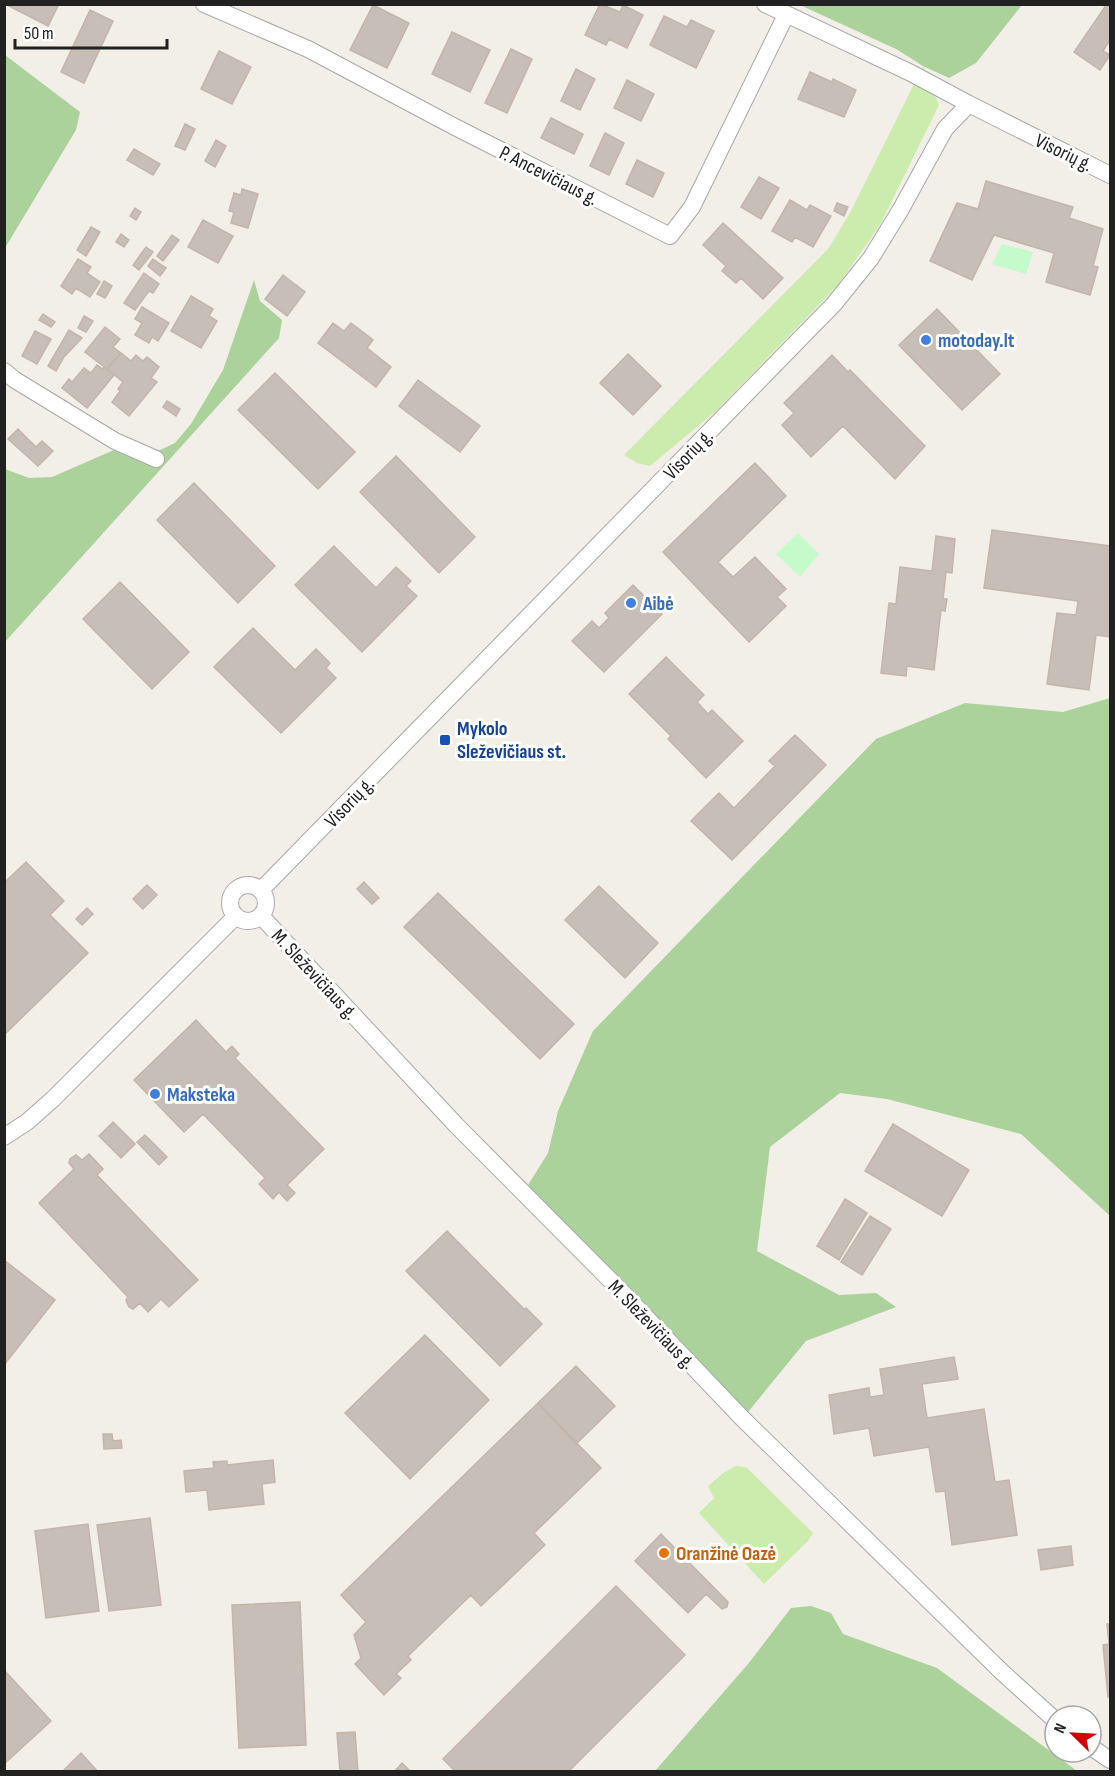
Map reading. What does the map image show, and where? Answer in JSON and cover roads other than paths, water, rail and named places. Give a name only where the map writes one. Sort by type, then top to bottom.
[{"type":"street","name":"P. Ancevičiaus g.","points":[[204,4],[308,49],[455,127],[670,236],[692,207],[786,15]]},
{"type":"street","points":[[765,4],[912,73],[969,104]]},
{"type":"street","name":"Visorių g.","points":[[261,890],[834,304],[871,258],[902,209],[945,129],[969,104],[1110,175]]},
{"type":"street","points":[[4,371],[115,441],[156,459]]},
{"type":"street","points":[[4,1137],[27,1122],[53,1099],[236,916],[230,906],[235,890],[245,885],[261,890]]},
{"type":"street","name":"M. Sleževičiaus g.","points":[[236,916],[248,921],[261,916],[266,906],[265,895],[261,890]]},
{"type":"street","name":"M. Sleževičiaus g.","points":[[261,916],[456,1125],[619,1289],[742,1418],[994,1665],[1043,1709]]},
{"type":"place","name":"motoday.lt","points":[[926,340]]},
{"type":"place","name":"Aibė","points":[[631,603]]},
{"type":"place","name":"Mykolo Sleževičiaus st.","points":[[445,740]]},
{"type":"place","name":"Maksteka","points":[[155,1094]]},
{"type":"place","name":"Oranžinė Oazė","points":[[664,1553]]}]
